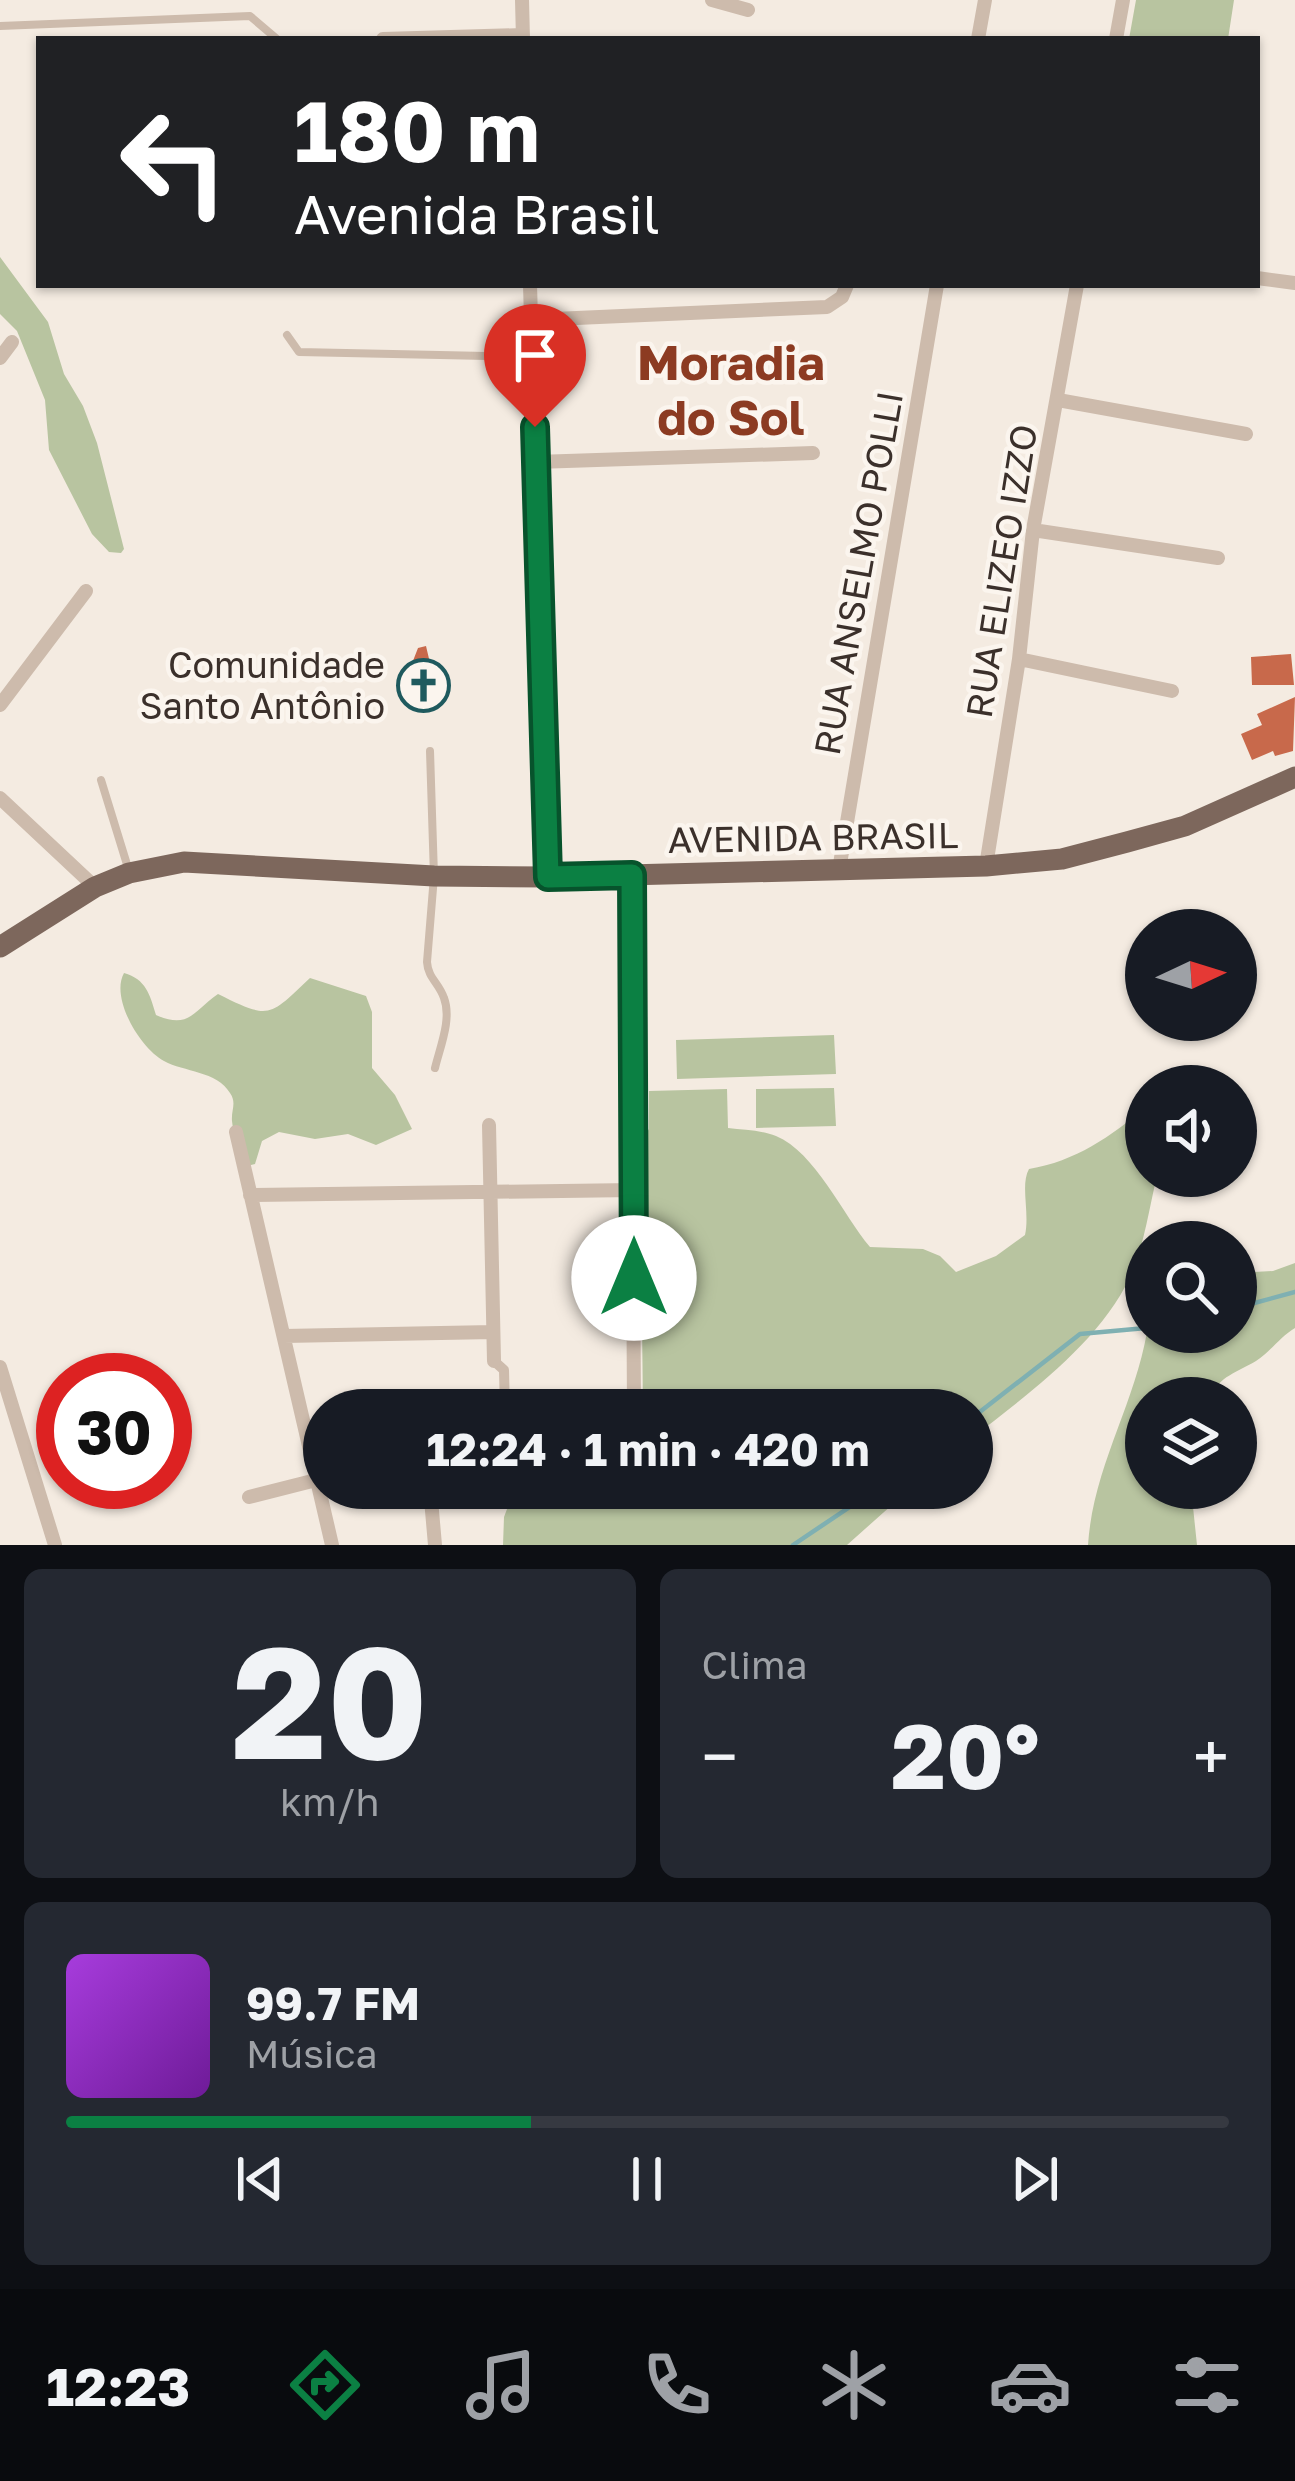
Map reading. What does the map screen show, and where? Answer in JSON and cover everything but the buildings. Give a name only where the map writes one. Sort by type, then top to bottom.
[{"type":"main road","name":"AVENIDA BRASIL","points":[[0,947],[95,887],[129,873],[184,862],[434,876],[548,877],[986,866],[1061,859],[1185,826],[1289,777]]},
{"type":"street","points":[[522,0],[523,36]]},
{"type":"street","points":[[712,0],[748,10]]},
{"type":"street","points":[[979,36],[985,0]]},
{"type":"street","points":[[1117,36],[1123,0]]},
{"type":"street","points":[[1260,278],[1295,284]]},
{"type":"street","points":[[530,288],[548,877]]},
{"type":"street","points":[[531,320],[827,307],[846,288]]},
{"type":"street","name":"RUA ANSELMO POLLI","points":[[839,870],[936,288]]},
{"type":"street","name":"RUA ELIZEO IZZO","points":[[986,866],[1019,659],[1033,530],[1077,288]]},
{"type":"street","points":[[0,358],[12,342]]},
{"type":"street","points":[[1058,400],[1246,434]]},
{"type":"street","points":[[536,462],[813,453]]},
{"type":"street","points":[[1033,530],[1218,558]]},
{"type":"street","points":[[0,705],[86,591]]},
{"type":"street","points":[[1019,659],[1172,691]]},
{"type":"street","points":[[0,798],[95,887]]},
{"type":"street","points":[[632,875],[634,1389]]},
{"type":"street","points":[[489,1125],[494,1361],[504,1370],[504,1389]]},
{"type":"street","points":[[236,1132],[303,1411]]},
{"type":"street","points":[[250,1196],[633,1190]]},
{"type":"street","points":[[284,1336],[494,1332]]},
{"type":"street","points":[[0,1367],[55,1545]]},
{"type":"street","points":[[249,1496],[303,1482]]},
{"type":"street","points":[[326,1509],[332,1545]]},
{"type":"street","points":[[432,1509],[435,1545]]},
{"type":"lane","points":[[0,26],[250,16],[274,36]]},
{"type":"lane","points":[[287,335],[299,352],[532,357]]},
{"type":"lane","points":[[430,751],[434,876],[428,972],[445,1000],[448,1015],[435,1068]]},
{"type":"lane","points":[[101,780],[129,873]]},
{"type":"green space","points":[[1136,0],[1234,0],[1228,36],[1130,36]]},
{"type":"green space","points":[[0,257],[48,322],[64,374],[83,406],[97,443],[124,549],[121,553],[109,552],[92,534],[49,450],[45,400],[17,331],[0,314]]},
{"type":"green space","points":[[124,973],[142,984],[156,1015],[177,1020],[191,1016],[218,994],[249,1008],[268,1010],[286,1001],[310,978],[366,996],[372,1012],[372,1068],[395,1095],[412,1129],[376,1145],[348,1134],[315,1139],[279,1132],[262,1141],[255,1164],[247,1166],[233,1126],[230,1093],[209,1076],[164,1061],[146,1045],[124,1008]]},
{"type":"green space","points":[[834,1035],[836,1074],[677,1079],[676,1040]]},
{"type":"green space","points":[[834,1088],[836,1126],[756,1128],[756,1089]]},
{"type":"green space","points":[[727,1089],[728,1128],[764,1132],[790,1144],[816,1170],[870,1247],[923,1249],[940,1256],[956,1272],[996,1256],[1025,1235],[1029,1169],[1092,1146],[1125,1123],[1125,1197],[1152,1197],[1147,1221],[1125,1221],[1125,1286],[1100,1324],[993,1421],[993,1389],[643,1389],[640,1143],[649,1129],[649,1091]]},
{"type":"green space","points":[[1295,1263],[1295,1328],[1261,1357],[1229,1377],[1136,1377],[1142,1353],[1257,1353],[1257,1272]]},
{"type":"green space","points":[[1125,1408],[1125,1509],[1193,1509],[1197,1545],[1088,1545],[1105,1463]]},
{"type":"green space","points":[[507,1509],[887,1509],[847,1545],[503,1545]]},
{"type":"waterway","points":[[1257,1302],[1295,1292]]},
{"type":"waterway","points":[[993,1402],[1080,1334],[1125,1330]]},
{"type":"waterway","points":[[793,1545],[847,1509]]},
{"type":"place","name":"Comunidade Santo Antônio","points":[[424,685]]},
{"type":"district","name":"Moradia do Sol","points":[[731,390]]},
{"type":"route","points":[[535,427],[548,877],[632,875],[634,1278]]}]
